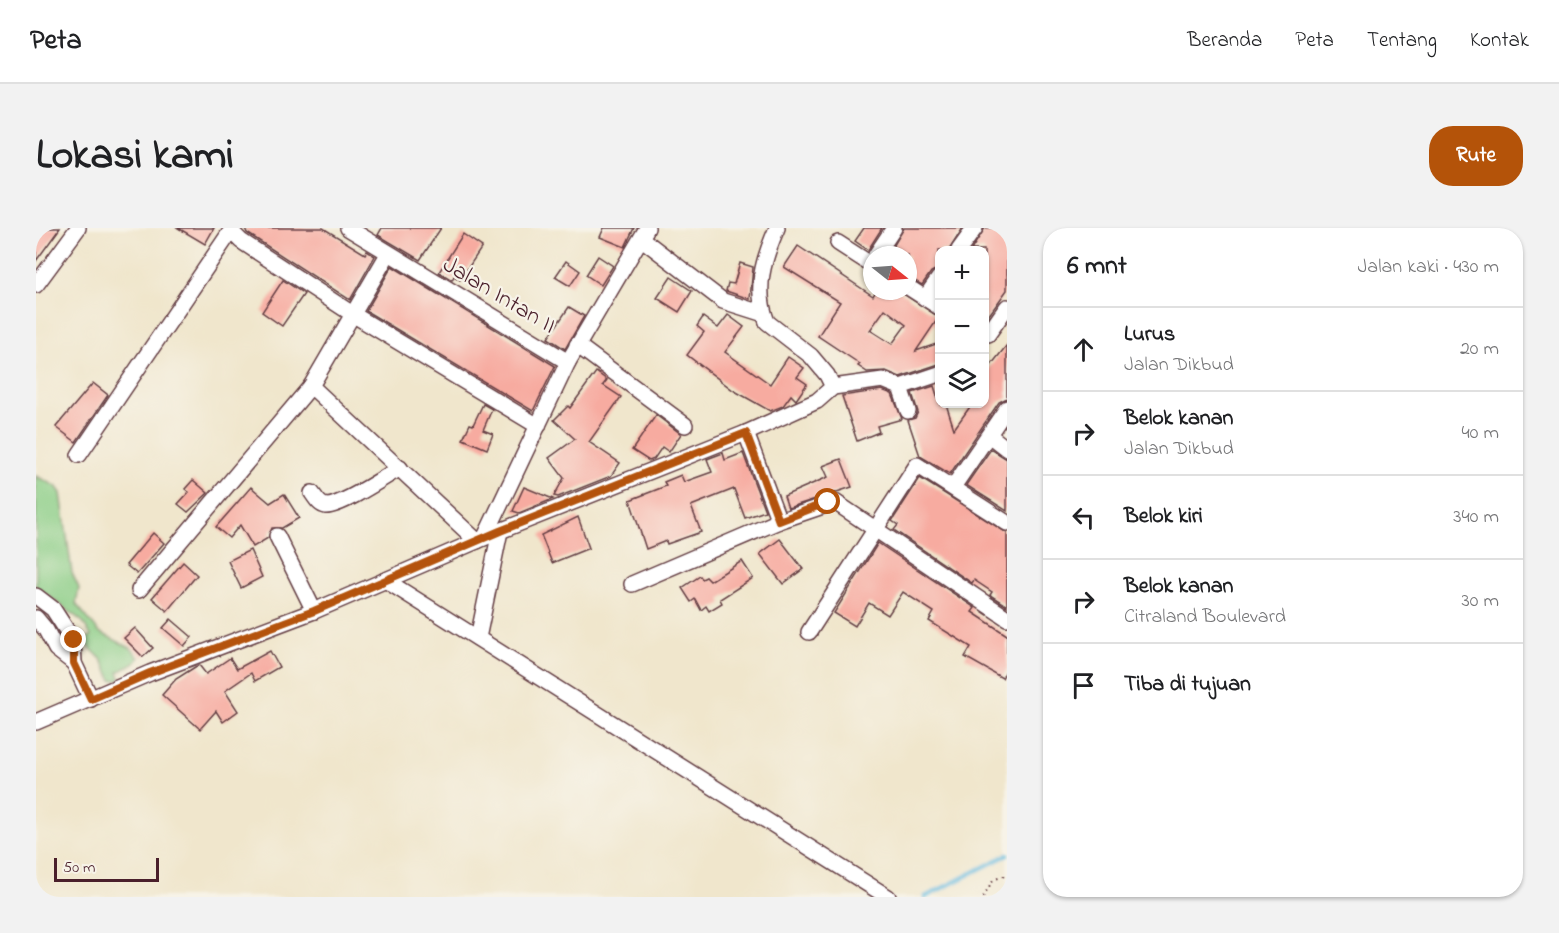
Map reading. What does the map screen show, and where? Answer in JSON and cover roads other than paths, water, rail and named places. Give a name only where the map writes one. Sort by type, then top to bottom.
[{"type":"street","points":[[36,285],[78,228]]},
{"type":"street","name":"Jalan Intan II","points":[[348,228],[568,362]]},
{"type":"street","points":[[777,228],[770,245],[759,294],[764,314],[768,322],[821,367],[832,387]]},
{"type":"street","points":[[883,246],[894,228]]},
{"type":"street","points":[[962,246],[975,228]]},
{"type":"street","points":[[79,455],[232,230],[242,241],[354,315],[538,426]]},
{"type":"street","points":[[478,638],[487,536],[568,362],[644,234],[723,301],[764,314]]},
{"type":"street","points":[[838,243],[863,256]]},
{"type":"street","points":[[139,590],[311,386],[388,254]]},
{"type":"street","points":[[925,298],[935,284]]},
{"type":"street","points":[[917,293],[935,304]]},
{"type":"street","points":[[989,330],[1007,307]]},
{"type":"street","points":[[578,345],[685,425]]},
{"type":"street","points":[[36,722],[150,673],[314,611],[487,536],[746,433],[817,401],[832,387],[883,380],[900,387],[935,375]]},
{"type":"street","points":[[311,386],[400,468],[487,536]]},
{"type":"street","points":[[900,387],[908,411]]},
{"type":"street","points":[[953,487],[1007,408]]},
{"type":"street","points":[[746,433],[779,521]]},
{"type":"street","points":[[989,435],[1007,449]]},
{"type":"street","points":[[809,632],[917,465],[1007,523]]},
{"type":"street","points":[[312,493],[320,504],[328,506],[354,495],[400,468]]},
{"type":"street","points":[[632,584],[779,521],[834,502],[875,527],[1007,618]]},
{"type":"street","points":[[278,536],[314,611]]},
{"type":"street","points":[[385,580],[888,897]]},
{"type":"street","points":[[36,596],[53,609],[74,640],[74,663],[91,699]]},
{"type":"street","points":[[36,618],[46,630],[56,649],[74,663]]},
{"type":"waterway","points":[[925,897],[1007,855]]}]
